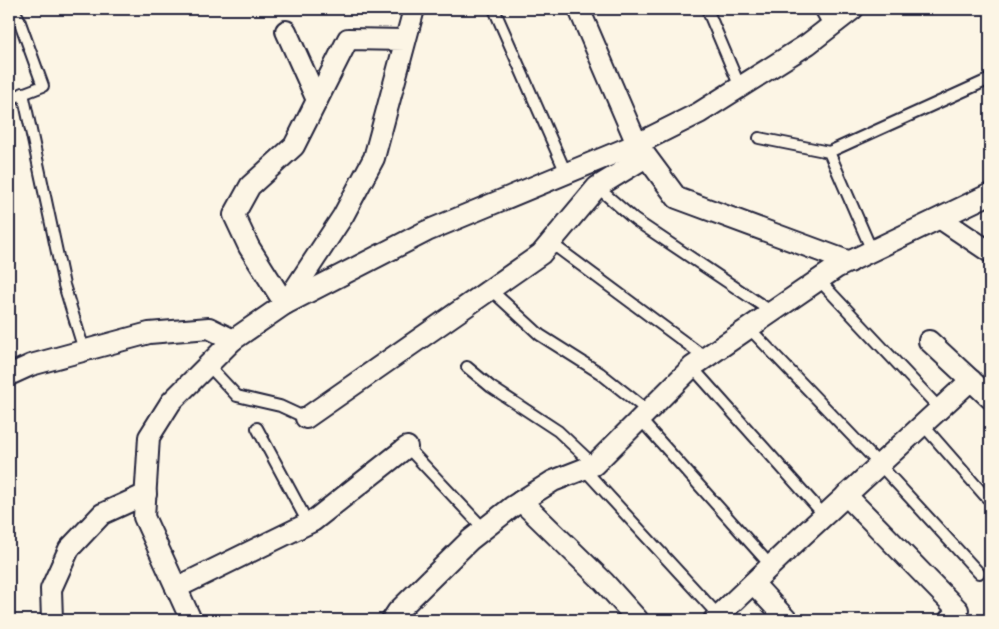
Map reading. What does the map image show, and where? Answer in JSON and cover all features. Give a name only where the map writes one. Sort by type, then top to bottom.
[{"type":"street","points":[[285,304],[343,216],[374,158],[414,9]]},
{"type":"street","points":[[579,9],[642,150],[677,198],[850,262]]},
{"type":"street","points":[[306,418],[541,254],[597,187],[642,150],[808,44],[853,9]]},
{"type":"street","points":[[286,31],[318,100]]},
{"type":"street","points":[[285,304],[249,247],[234,215],[250,186],[294,146],[348,39],[405,40]]},
{"type":"street","points":[[191,620],[144,517],[149,437],[171,402],[233,340],[285,304],[428,231],[566,173],[642,150]]},
{"type":"street","points":[[392,620],[398,611],[470,540],[553,481],[589,467],[699,362],[836,268],[990,194]]},
{"type":"street","points":[[941,219],[990,252]]},
{"type":"street","points":[[9,374],[32,365],[149,333],[208,328],[233,340]]},
{"type":"street","points":[[929,341],[990,398]]},
{"type":"street","points":[[716,618],[971,380]]},
{"type":"street","points":[[176,588],[308,523],[407,448]]},
{"type":"street","points":[[52,620],[51,589],[69,549],[102,514],[146,494]]},
{"type":"street","points":[[846,495],[958,610],[949,620]]},
{"type":"street","points":[[521,502],[604,582],[638,620]]},
{"type":"street","points":[[753,583],[787,620]]},
{"type":"lane","points":[[9,99],[43,86],[14,9]]},
{"type":"lane","points":[[494,9],[566,173]]},
{"type":"lane","points":[[707,9],[740,87]]},
{"type":"lane","points":[[820,9],[830,27]]},
{"type":"lane","points":[[759,138],[829,152],[990,79]]},
{"type":"lane","points":[[24,93],[64,284],[84,350]]},
{"type":"lane","points":[[829,152],[872,251]]},
{"type":"lane","points":[[597,187],[635,220],[772,312]]},
{"type":"lane","points":[[551,243],[699,362],[824,516]]},
{"type":"lane","points":[[819,280],[940,409]]},
{"type":"lane","points":[[490,289],[540,334],[600,373],[644,415],[771,566]]},
{"type":"lane","points":[[749,328],[880,464],[979,573]]},
{"type":"lane","points":[[208,365],[237,396],[280,406],[306,418]]},
{"type":"lane","points":[[467,367],[491,387],[558,430],[716,618]]},
{"type":"lane","points":[[923,425],[986,498]]},
{"type":"lane","points":[[257,428],[308,523]]},
{"type":"lane","points":[[407,448],[484,529]]}]
